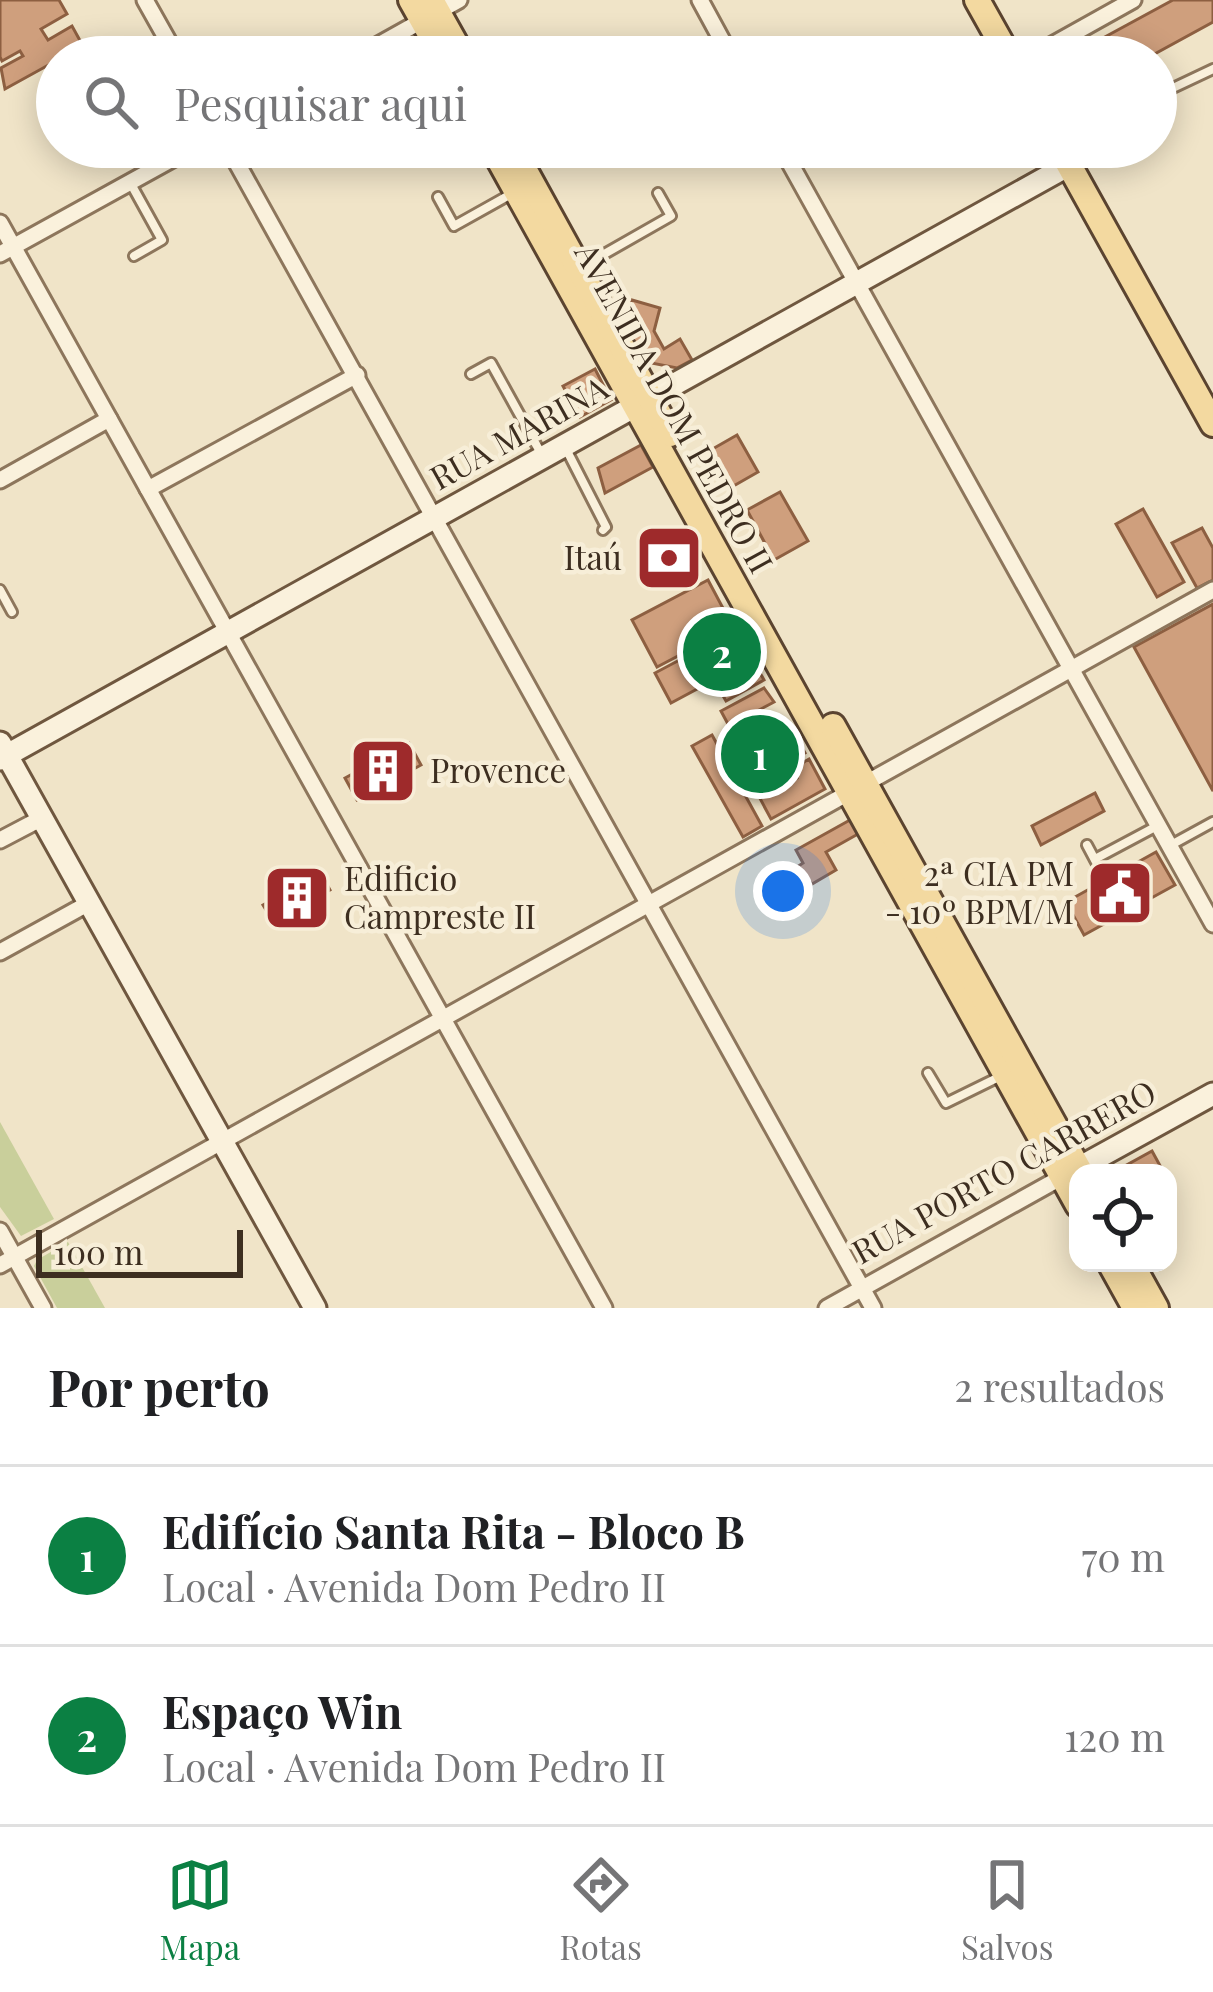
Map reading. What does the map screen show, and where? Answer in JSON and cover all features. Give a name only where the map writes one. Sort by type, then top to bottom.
[{"type":"main road","points":[[977,0],[997,36]]},
{"type":"main road","points":[[432,6],[438,36]]},
{"type":"main road","points":[[432,6],[450,36]]},
{"type":"main road","name":"AVENIDA DOM PEDRO II","points":[[504,168],[642,402],[1069,1164]]},
{"type":"main road","name":"AVENIDA DOM PEDRO II","points":[[523,168],[642,402]]},
{"type":"main road","points":[[1072,168],[1210,415]]},
{"type":"main road","name":"AVENIDA DOM PEDRO II","points":[[858,788],[1005,1073],[1069,1166]]},
{"type":"main road","points":[[1115,1272],[1135,1308]]},
{"type":"main road","points":[[1136,1272],[1156,1308]]},
{"type":"street","points":[[145,0],[165,36]]},
{"type":"street","points":[[700,0],[720,36]]},
{"type":"street","points":[[1069,36],[1133,0]]},
{"type":"street","points":[[388,36],[432,6]]},
{"type":"street","points":[[7,251],[157,168]]},
{"type":"street","points":[[240,168],[873,1308]]},
{"type":"street","points":[[794,168],[1213,924]]},
{"type":"street","name":"RUA MARINA","points":[[2,752],[229,634],[857,283],[1038,168]]},
{"type":"street","points":[[0,223],[7,251],[109,419],[604,1308]]},
{"type":"street","points":[[148,490],[357,375]]},
{"type":"street","points":[[0,480],[109,419]]},
{"type":"street","points":[[7,1261],[1213,590]]},
{"type":"street","points":[[2,752],[315,1308]]},
{"type":"street","points":[[0,840],[42,818]]},
{"type":"street","points":[[0,952],[89,903]]},
{"type":"street","name":"RUA PORTO CARRERO","points":[[1090,1164],[1213,1094]]},
{"type":"street","name":"RUA PORTO CARRERO","points":[[827,1308],[1069,1176]]},
{"type":"street","points":[[0,1231],[7,1261],[43,1308]]},
{"type":"lane","points":[[1177,86],[1213,69]]},
{"type":"lane","points":[[130,183],[162,240],[134,256]]},
{"type":"lane","points":[[438,197],[454,226],[517,191]]},
{"type":"lane","points":[[578,268],[671,216],[658,193]]},
{"type":"lane","points":[[471,374],[490,363],[603,530]]},
{"type":"lane","points":[[2,597],[12,612]]},
{"type":"lane","points":[[1095,860],[1158,826]]},
{"type":"lane","points":[[1170,846],[1212,826]]},
{"type":"lane","points":[[1087,844],[1104,877]]},
{"type":"lane","points":[[928,1073],[946,1103],[1005,1073]]},
{"type":"green space","points":[[0,1122],[54,1219],[21,1236],[0,1207]]},
{"type":"green space","points":[[68,1242],[105,1308],[57,1308],[34,1266]]},
{"type":"building","points":[[0,0],[59,0],[67,14],[41,29],[45,36],[36,36],[36,72],[5,89],[1,68],[23,56],[20,51],[2,61]]},
{"type":"building","points":[[1173,0],[1213,0],[1213,22],[1177,42],[1177,36],[1107,36]]},
{"type":"building","points":[[72,26],[78,36],[55,36]]},
{"type":"building","points":[[632,300],[660,308],[654,331],[664,349],[680,339],[692,360],[677,368],[646,362],[625,325]]},
{"type":"building","points":[[595,369],[611,400],[580,417],[563,386]]},
{"type":"building","points":[[737,435],[758,472],[730,488],[709,451]]},
{"type":"building","points":[[641,445],[653,467],[605,493],[598,468]]},
{"type":"building","points":[[780,492],[808,541],[774,560],[747,510]]},
{"type":"building","points":[[1143,509],[1184,582],[1157,597],[1116,524]]},
{"type":"building","points":[[1202,528],[1213,548],[1213,580],[1197,588],[1172,543]]},
{"type":"building","name":"Itaú","points":[[680,530],[698,562],[657,585],[639,554]]},
{"type":"building","points":[[708,580],[733,627],[657,667],[632,620]]},
{"type":"building","points":[[1213,604],[1213,791],[1134,647]]},
{"type":"building","points":[[736,630],[764,680],[726,701],[714,680],[671,703],[655,673]]},
{"type":"building","points":[[764,688],[774,702],[729,726],[721,711]]},
{"type":"building","points":[[789,725],[805,753],[790,761],[785,753],[774,766],[771,760],[763,765],[769,775],[751,785],[735,755]]},
{"type":"building","points":[[712,735],[762,826],[743,837],[692,746]]},
{"type":"building","name":"Provence","points":[[409,743],[421,765],[357,800],[345,778]]},
{"type":"building","points":[[809,759],[825,789],[771,819],[756,791],[772,783],[775,790],[786,777],[789,782],[797,778],[792,769]]},
{"type":"building","points":[[1095,793],[1104,811],[1041,845],[1032,826]]},
{"type":"building","points":[[850,820],[858,834],[826,852],[836,870],[812,884],[797,867],[803,863],[796,850]]},
{"type":"building","name":"2ª CIA PM - 10º BPM/M","points":[[1156,852],[1175,885],[1084,935],[1066,902]]},
{"type":"building","name":"Edificio Campreste II","points":[[320,872],[330,890],[274,923],[263,905]]},
{"type":"building","points":[[1152,1151],[1159,1164],[1128,1164]]},
{"type":"place","name":"Itaú","points":[[669,558]]},
{"type":"place","name":"Espaço Win","points":[[722,652]]},
{"type":"place","name":"Edifício Santa Rita - Bloco B","points":[[760,754]]},
{"type":"place","name":"Provence","points":[[383,771]]},
{"type":"place","name":"2ª CIA PM - 10º BPM/M","points":[[1120,893]]},
{"type":"place","name":"Edificio Campreste II","points":[[297,898]]}]
